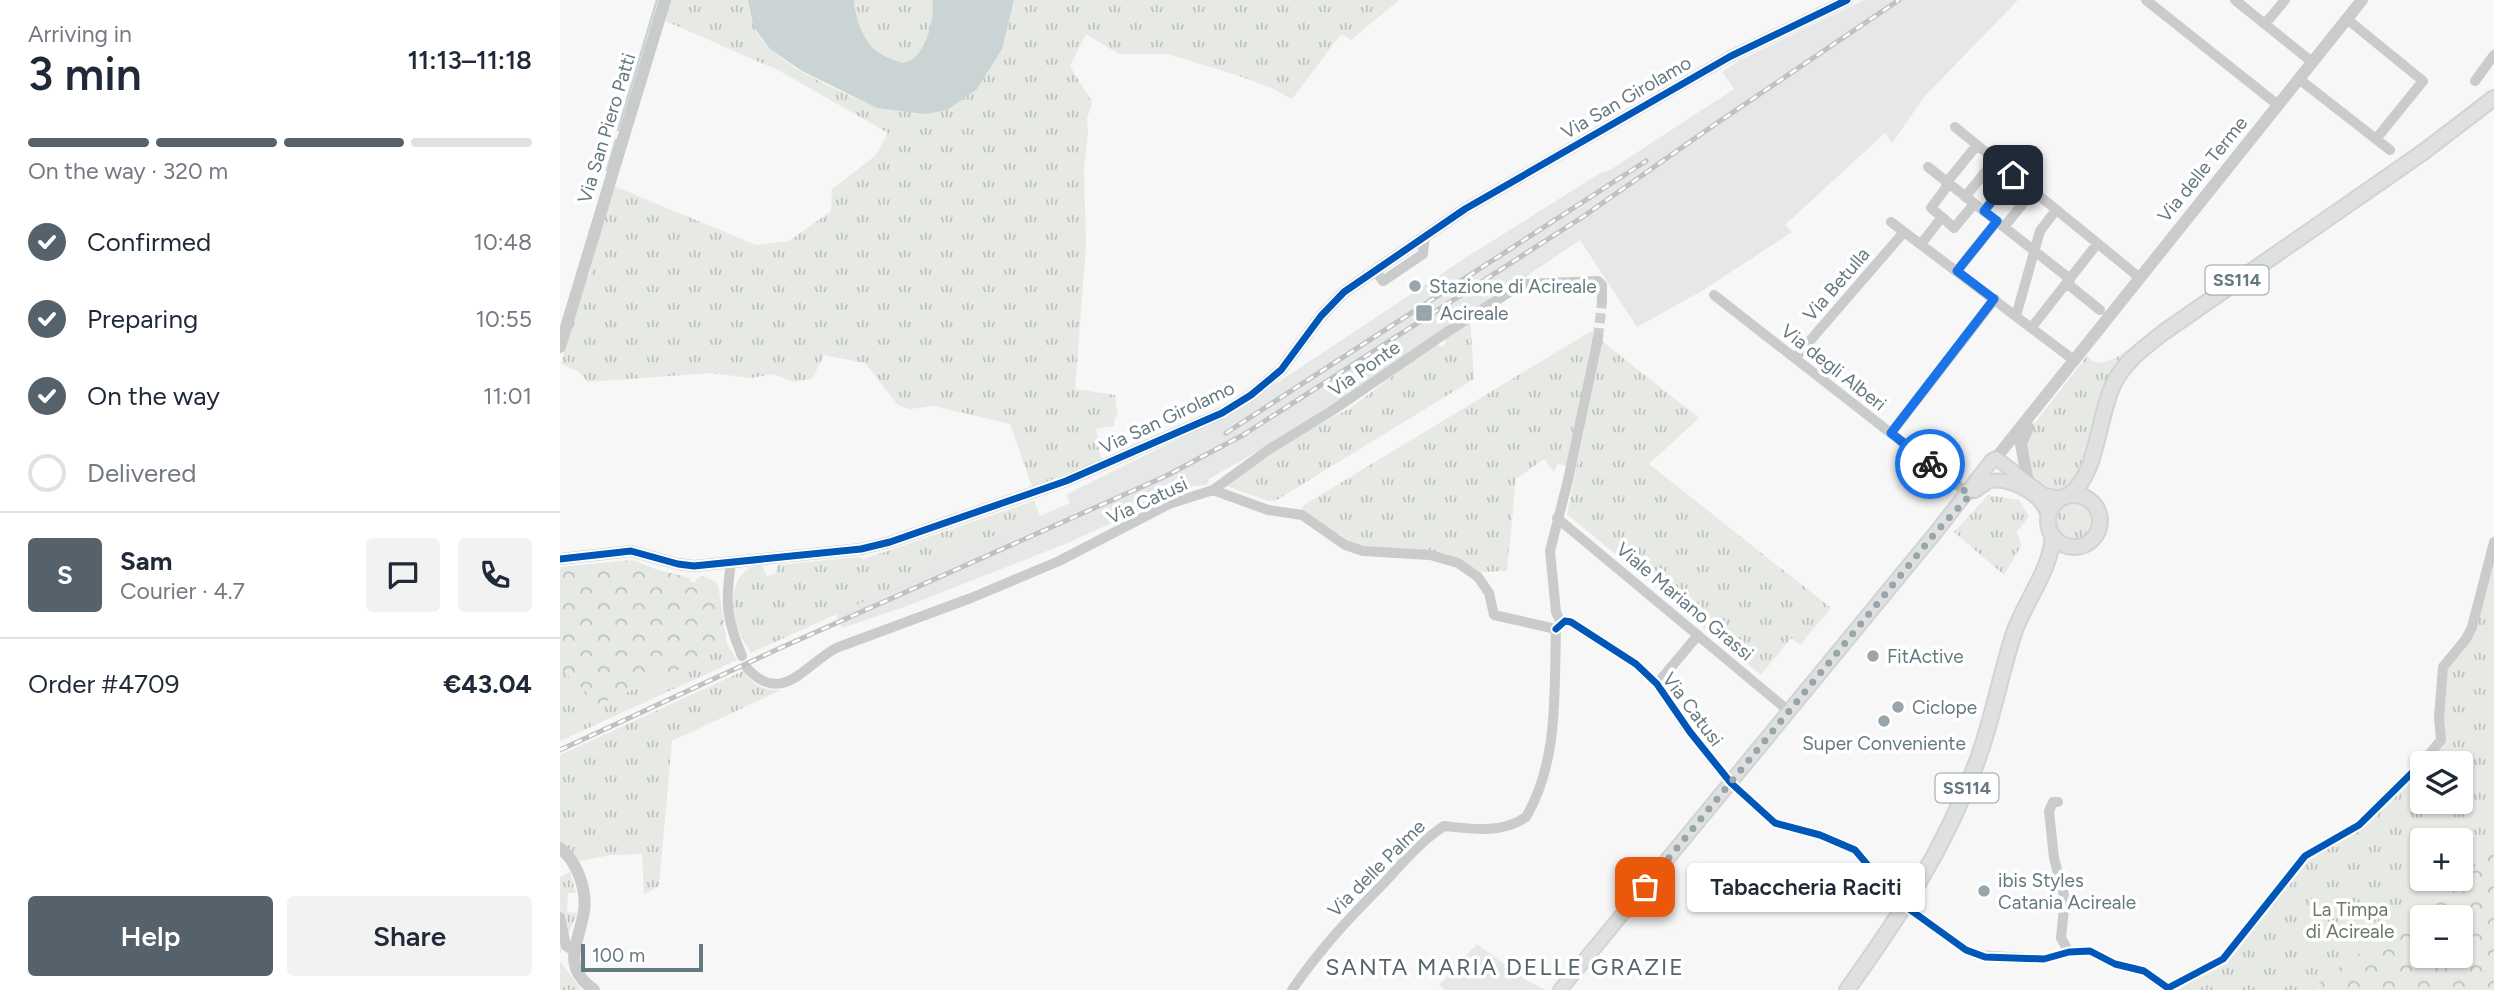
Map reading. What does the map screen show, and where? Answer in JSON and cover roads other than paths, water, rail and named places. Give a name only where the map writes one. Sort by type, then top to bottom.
[{"type":"main road","name":"SS114","points":[[2091,459],[2105,401],[2115,381],[2134,357],[2164,332],[2435,143],[2494,98]]},
{"type":"main road","name":"SS114","points":[[2435,143],[2494,106]]},
{"type":"main road","points":[[1996,458],[1999,467],[2042,501],[2048,517]]},
{"type":"main road","points":[[1560,990],[1996,458]]},
{"type":"main road","points":[[1968,494],[1983,483],[1994,480],[2023,485],[2043,495],[2066,496],[2085,496],[2100,513],[2100,528],[2092,541],[2078,547],[2058,542],[2053,537],[2048,527],[2048,517],[2050,509],[2066,496],[2082,481],[2091,459]]},
{"type":"main road","points":[[2091,459],[2088,483],[2092,501]]},
{"type":"main road","points":[[2046,567],[2053,537]]},
{"type":"main road","points":[[2046,567],[2055,557],[2071,547]]},
{"type":"main road","name":"SS114","points":[[1847,990],[1911,899],[1947,835],[1978,760],[2015,632],[2046,567]]},
{"type":"street","name":"Via San Piero Patti","points":[[560,347],[665,0]]},
{"type":"street","name":"Via San Girolamo","points":[[560,559],[631,551],[694,566],[861,549],[890,542],[1066,481],[1164,440],[1222,413],[1265,385],[1291,360],[1332,303],[1379,275],[1425,235],[1498,188],[1731,56],[1847,0]]},
{"type":"street","points":[[2146,0],[2278,105]]},
{"type":"street","points":[[2235,0],[2312,62]]},
{"type":"street","points":[[2266,24],[2285,0]]},
{"type":"street","name":"Via delle Terme","points":[[2074,362],[2362,0]]},
{"type":"street","points":[[2347,19],[2423,81],[2376,139]]},
{"type":"street","points":[[2474,81],[2494,55]]},
{"type":"street","points":[[2299,79],[2390,150]]},
{"type":"street","points":[[1955,127],[2140,278]]},
{"type":"street","points":[[1974,204],[1954,228],[1931,208],[1945,190],[1947,182],[1977,145]]},
{"type":"street","points":[[1965,197],[1995,160]]},
{"type":"street","points":[[1928,167],[2070,279]]},
{"type":"street","points":[[1984,211],[2013,175]]},
{"type":"street","points":[[1957,271],[2033,191]]},
{"type":"street","points":[[2017,316],[2040,231],[2056,210]]},
{"type":"street","points":[[1921,244],[1942,217]]},
{"type":"street","points":[[1891,222],[2032,327],[2074,362]]},
{"type":"street","name":"Via Betulla","points":[[1795,358],[1904,232]]},
{"type":"street","points":[[1379,275],[1423,254],[1425,235]]},
{"type":"street","points":[[2032,327],[2098,244]]},
{"type":"street","points":[[2070,279],[2069,285],[2100,310]]},
{"type":"street","name":"Via Ponte","points":[[1213,490],[1268,450],[1333,411],[1522,284],[1598,281],[1602,285],[1602,302]]},
{"type":"street","name":"Via degli Alberi","points":[[1714,295],[1968,494]]},
{"type":"street","points":[[1891,433],[1994,299]]},
{"type":"street","points":[[1559,626],[1550,551],[1598,338]]},
{"type":"street","points":[[1996,458],[2074,362]]},
{"type":"street","points":[[2023,485],[2021,439],[2074,362]]},
{"type":"street","name":"Via Catusi","points":[[747,668],[757,679],[770,685],[785,684],[819,657],[836,648],[971,598],[1059,561],[1168,504],[1213,490],[1268,510],[1302,515],[1345,545],[1363,551],[1430,555],[1458,563],[1478,577],[1489,593],[1494,615],[1559,626],[1571,622],[1636,664],[1657,684],[1690,732],[1731,783],[1775,823],[1820,835],[1855,850],[1898,901],[1966,950],[1977,955],[2044,959],[2069,952]]},
{"type":"street","name":"Viale Mariano Grassi","points":[[1558,518],[1790,712]]},
{"type":"street","points":[[2432,751],[2441,740],[2438,718],[2443,667],[2466,639],[2472,627],[2494,542]]},
{"type":"street","points":[[731,563],[727,612],[742,656]]},
{"type":"street","name":"Via delle Palme","points":[[1293,990],[1311,962],[1342,926],[1412,852],[1444,826],[1474,830],[1494,829],[1526,817],[1543,780],[1551,744],[1559,626]]},
{"type":"street","points":[[1657,684],[1698,635]]},
{"type":"street","points":[[2058,802],[2053,802],[2049,811],[2054,858],[2065,899],[2061,938],[2069,952],[2090,951],[2115,964],[2144,971],[2167,989],[2223,959],[2305,856],[2359,825],[2410,775]]},
{"type":"street","points":[[560,848],[578,872],[584,908],[573,960],[578,974],[594,990]]},
{"type":"street","points":[[560,917],[566,946],[574,951]]},
{"type":"waterway","points":[[618,130],[657,0]]},
{"type":"waterway","points":[[607,170],[616,140]]},
{"type":"tunnel","points":[[1598,338],[1602,302]]},
{"type":"railway","points":[[560,750],[778,649],[1166,476],[1243,435],[1584,216],[1899,0]]},
{"type":"railway","points":[[1226,433],[1646,161]]},
{"type":"place","name":"Stazione di Acireale","points":[[1415,286]]},
{"type":"place","name":"Acireale","points":[[1424,313]]},
{"type":"place","name":"FitActive","points":[[1873,656]]},
{"type":"place","name":"Ciclope","points":[[1898,707]]},
{"type":"place","name":"Super Conveniente","points":[[1884,721]]},
{"type":"place","name":"Tabaccheria Raciti","points":[[1645,887]]},
{"type":"place","name":"ibis Styles Catania Acireale","points":[[1984,891]]},
{"type":"district","name":"SANTA MARIA DELLE GRAZIE","points":[[1505,967]]},
{"type":"park label","name":"La Timpa di Acireale","points":[[2350,920]]}]
